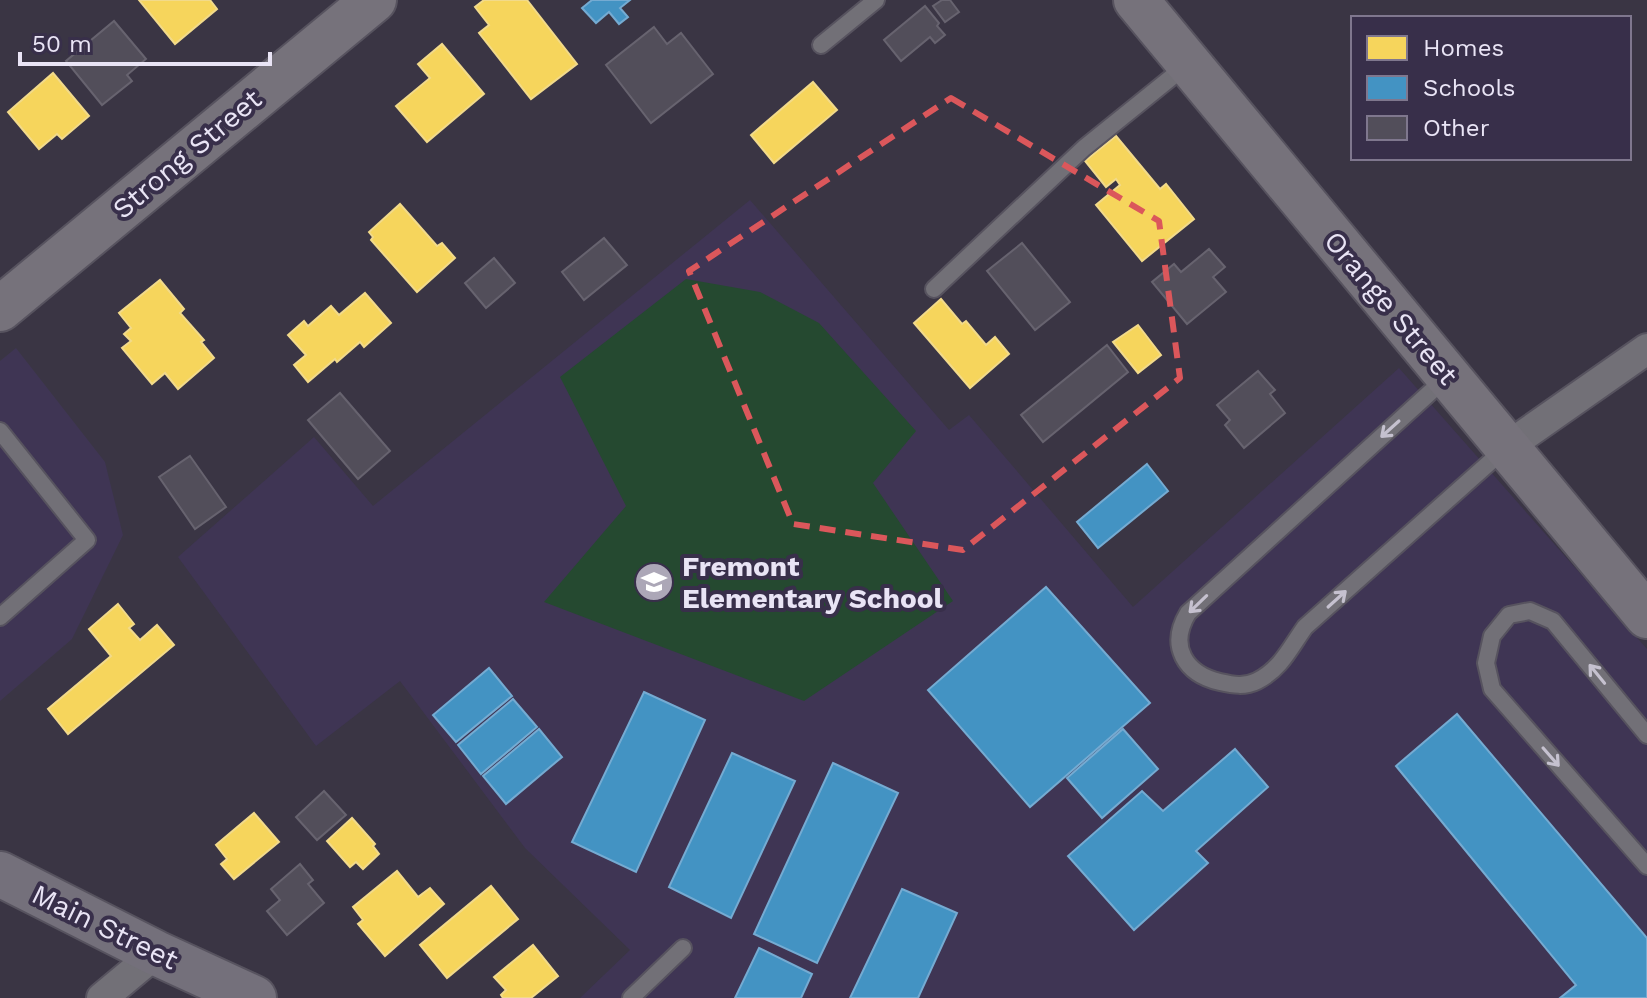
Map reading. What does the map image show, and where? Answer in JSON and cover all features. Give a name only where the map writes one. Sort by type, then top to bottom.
[{"type":"main road","name":"Main Street","points":[[0,874],[156,953],[254,998]]},
{"type":"street","name":"Strong Street","points":[[0,309],[374,0]]},
{"type":"street","name":"Orange Street","points":[[1136,0],[1647,616]]},
{"type":"street","points":[[1507,447],[1647,349]]},
{"type":"street","points":[[102,998],[156,953]]},
{"type":"lane","points":[[821,45],[876,0]]},
{"type":"lane","points":[[934,289],[1084,148],[1190,63]]},
{"type":"lane","points":[[1448,376],[1188,613],[1181,634],[1187,666],[1205,677],[1240,685],[1252,684],[1273,671],[1286,658],[1305,627],[1507,447]]},
{"type":"lane","points":[[0,431],[87,540],[0,617]]},
{"type":"lane","points":[[1647,735],[1553,621],[1530,611],[1509,615],[1492,636],[1486,663],[1492,689],[1647,866]]},
{"type":"lane","points":[[631,998],[683,948]]},
{"type":"highlighted area","points":[[951,98],[1159,221],[1180,378],[963,550],[793,524],[689,271]]},
{"type":"shaded area","name":"Fremont Elementary School","points":[[750,200],[949,430],[969,415],[1133,607],[1399,368],[1647,649],[1647,998],[580,998],[630,950],[525,848],[400,681],[316,746],[178,557],[314,437],[373,506]]},
{"type":"shaded area","points":[[16,348],[105,462],[123,535],[72,639],[0,701],[0,361]]},
{"type":"green space","points":[[686,279],[760,292],[819,323],[916,431],[873,483],[953,601],[804,701],[544,602],[626,506],[560,377]]},
{"type":"building: Homes","points":[[139,0],[210,0],[217,9],[175,44]]},
{"type":"building: Homes","points":[[484,0],[527,0],[577,64],[531,99],[479,33],[489,25],[475,7]]},
{"type":"building: Homes","points":[[442,44],[484,94],[427,142],[396,106],[430,78],[418,64]]},
{"type":"building: Homes","points":[[53,73],[89,116],[62,139],[57,134],[39,149],[8,112]]},
{"type":"building: Homes","points":[[813,82],[837,110],[774,163],[751,135]]},
{"type":"building: Homes","points":[[1116,136],[1160,189],[1166,184],[1194,219],[1142,261],[1096,205],[1120,185],[1116,179],[1106,187],[1085,161]]},
{"type":"building: Homes","points":[[400,204],[437,246],[442,243],[455,258],[417,292],[371,240],[373,237],[369,232]]},
{"type":"building: Homes","points":[[160,280],[184,309],[180,313],[204,340],[201,342],[214,358],[178,389],[165,373],[152,384],[122,348],[131,341],[124,334],[131,328],[119,313]]},
{"type":"building: Homes","points":[[365,293],[391,323],[364,347],[360,342],[308,382],[294,365],[306,355],[288,335],[304,321],[308,326],[331,306],[339,315]]},
{"type":"building: Homes","points":[[941,299],[962,324],[966,321],[986,345],[995,337],[1009,354],[970,388],[914,323]]},
{"type":"building: Homes","points":[[1138,325],[1161,355],[1138,373],[1113,342]]},
{"type":"building: Homes","points":[[118,604],[134,624],[129,628],[140,640],[157,625],[174,645],[68,734],[48,709],[111,656],[89,629]]},
{"type":"building: Homes","points":[[254,813],[279,842],[234,879],[221,864],[227,859],[216,845]]},
{"type":"building: Homes","points":[[352,818],[375,844],[373,846],[379,854],[363,869],[356,862],[350,867],[327,841]]},
{"type":"building: Homes","points":[[397,871],[418,897],[430,888],[444,904],[385,956],[358,924],[363,920],[353,907]]},
{"type":"building: Homes","points":[[491,886],[518,919],[447,978],[420,945]]},
{"type":"building: Homes","points":[[533,945],[558,976],[531,998],[503,998],[501,995],[506,990],[494,977]]},
{"type":"building: Schools","points":[[592,0],[630,0],[620,8],[628,17],[619,24],[609,12],[596,23],[582,8]]},
{"type":"building: Schools","points":[[1147,464],[1168,491],[1098,548],[1077,522]]},
{"type":"building: Schools","points":[[1046,587],[1150,703],[1030,807],[928,690]]},
{"type":"building: Schools","points":[[489,668],[512,696],[456,742],[433,715]]},
{"type":"building: Schools","points":[[644,692],[705,720],[636,872],[572,842]]},
{"type":"building: Schools","points":[[513,699],[537,727],[481,774],[458,745]]},
{"type":"building: Schools","points":[[1457,714],[1647,938],[1647,998],[1560,998],[1576,985],[1396,766]]},
{"type":"building: Schools","points":[[539,729],[562,757],[506,804],[483,776]]},
{"type":"building: Schools","points":[[1123,729],[1158,769],[1102,818],[1067,778]]},
{"type":"building: Schools","points":[[1235,749],[1268,787],[1196,851],[1208,863],[1134,930],[1068,856],[1142,791],[1163,811]]},
{"type":"building: Schools","points":[[732,753],[795,781],[731,918],[669,887]]},
{"type":"building: Schools","points":[[833,763],[898,793],[817,963],[754,934]]},
{"type":"building: Schools","points":[[902,889],[957,913],[918,998],[850,998]]},
{"type":"building: Schools","points":[[759,948],[812,974],[801,998],[735,998]]},
{"type":"building: Other","points":[[942,0],[950,0],[959,12],[945,22],[933,6]]},
{"type":"building: Other","points":[[925,6],[945,35],[935,43],[930,37],[901,61],[884,40]]},
{"type":"building: Other","points":[[114,21],[146,59],[127,75],[132,81],[102,105],[66,61]]},
{"type":"building: Other","points":[[654,27],[667,44],[681,33],[713,74],[651,123],[606,65]]},
{"type":"building: Other","points":[[604,238],[627,265],[584,300],[562,272]]},
{"type":"building: Other","points":[[1022,243],[1070,302],[1035,330],[987,271]]},
{"type":"building: Other","points":[[1209,249],[1225,267],[1213,277],[1226,292],[1187,324],[1152,282],[1174,264],[1181,272]]},
{"type":"building: Other","points":[[494,258],[515,283],[486,308],[465,283]]},
{"type":"building: Other","points":[[1107,345],[1128,372],[1043,442],[1021,415]]},
{"type":"building: Other","points":[[1258,371],[1275,390],[1270,394],[1285,413],[1244,448],[1225,425],[1230,420],[1217,405]]},
{"type":"building: Other","points":[[340,393],[390,451],[358,479],[308,420]]},
{"type":"building: Other","points":[[190,456],[226,507],[195,529],[159,477]]},
{"type":"building: Other","points":[[324,791],[346,815],[317,840],[296,817]]},
{"type":"building: Other","points":[[300,864],[313,880],[308,884],[324,903],[287,935],[267,911],[280,900],[271,889]]},
{"type":"place","name":"Fremont Elementary School","points":[[654,582]]}]
